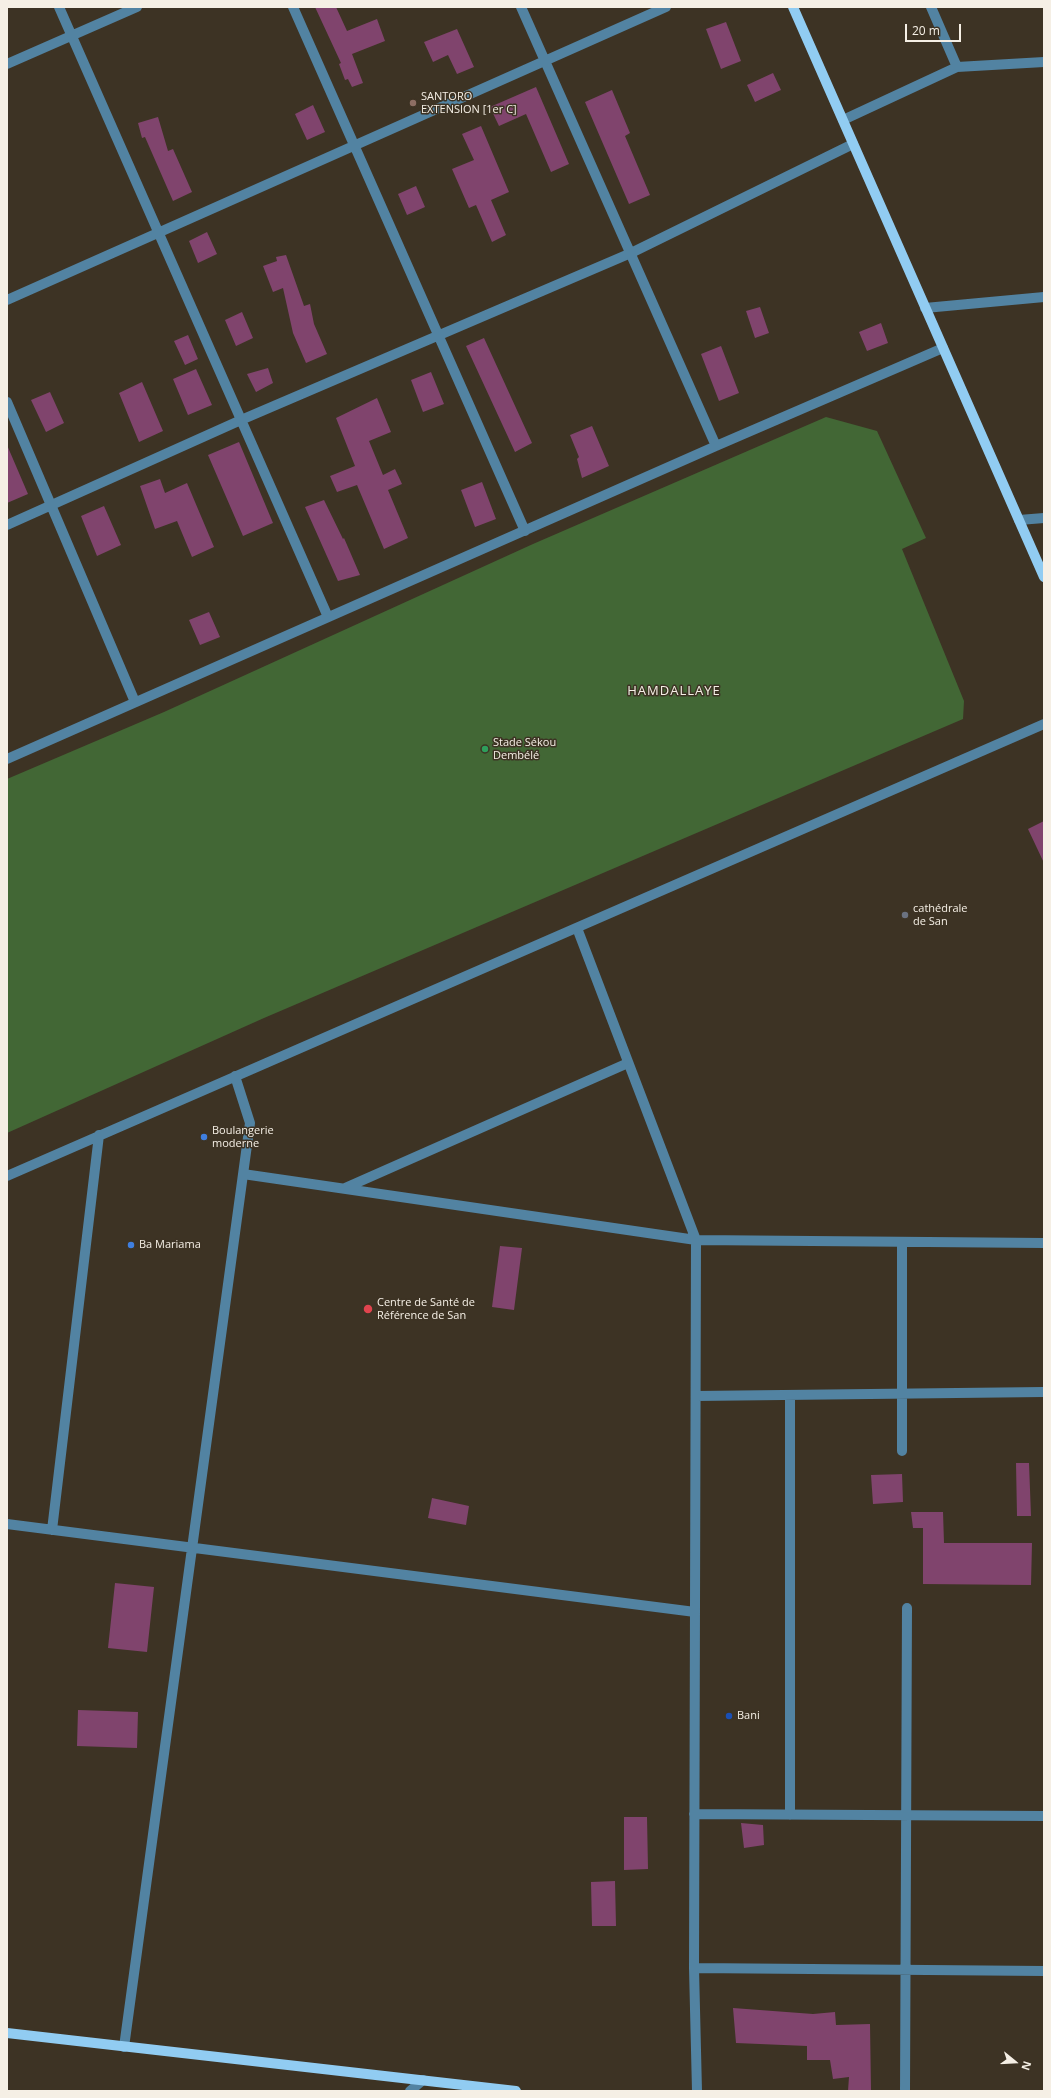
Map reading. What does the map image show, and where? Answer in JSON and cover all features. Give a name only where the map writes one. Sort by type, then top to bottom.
[{"type":"main road","points":[[793,7],[1044,577]]},
{"type":"main road","points":[[7,2033],[516,2091]]},
{"type":"street","points":[[59,7],[328,617]]},
{"type":"street","points":[[7,64],[137,7]]},
{"type":"street","points":[[293,7],[525,530]]},
{"type":"street","points":[[521,7],[716,446]]},
{"type":"street","points":[[7,300],[666,7]]},
{"type":"street","points":[[933,8],[957,66]]},
{"type":"street","points":[[843,120],[957,66],[1044,62]]},
{"type":"street","points":[[7,525],[241,420],[631,253],[853,144]]},
{"type":"street","points":[[925,308],[1044,297]]},
{"type":"street","points":[[7,759],[716,446],[943,348]]},
{"type":"street","points":[[7,402],[135,702]]},
{"type":"street","points":[[1019,520],[1044,518]]},
{"type":"street","points":[[7,1176],[1044,724]]},
{"type":"street","points":[[577,928],[696,1240],[694,1968],[697,2091]]},
{"type":"street","points":[[345,1189],[628,1063]]},
{"type":"street","points":[[124,2047],[250,1123],[235,1076]]},
{"type":"street","points":[[52,1530],[99,1136]]},
{"type":"street","points":[[243,1174],[696,1240],[1044,1243]]},
{"type":"street","points":[[902,1242],[902,1452]]},
{"type":"street","points":[[696,1396],[1044,1392]]},
{"type":"street","points":[[790,1395],[790,1815]]},
{"type":"street","points":[[7,1524],[192,1549],[695,1612]]},
{"type":"street","points":[[905,2091],[907,1608]]},
{"type":"street","points":[[694,1814],[1044,1816]]},
{"type":"street","points":[[694,1968],[1044,1971]]},
{"type":"street","points":[[410,2091],[424,2080]]},
{"type":"green space","name":"Stade Sékou Dembélé","points":[[826,417],[877,431],[926,538],[902,549],[964,701],[963,719],[264,1018],[7,1133],[7,779],[164,712],[533,544]]},
{"type":"building","points":[[315,7],[336,7],[347,31],[377,19],[385,41],[352,54],[363,83],[352,87],[348,79],[345,80],[339,64],[341,63]]},
{"type":"building","points":[[726,22],[741,61],[721,69],[706,29]]},
{"type":"building","points":[[457,29],[474,67],[457,74],[448,55],[433,62],[424,42]]},
{"type":"building","points":[[773,73],[781,90],[755,102],[747,85]]},
{"type":"building","points":[[536,87],[569,164],[551,172],[526,114],[499,126],[490,107]]},
{"type":"building","points":[[612,90],[630,133],[625,136],[650,195],[629,204],[585,102]]},
{"type":"building","points":[[313,105],[325,132],[307,140],[295,114]]},
{"type":"building","points":[[158,117],[168,151],[173,149],[192,192],[173,201],[145,137],[142,138],[138,123]]},
{"type":"building","points":[[481,126],[509,192],[491,200],[506,235],[492,242],[476,205],[469,208],[452,169],[474,160],[462,134]]},
{"type":"building","points":[[416,186],[425,207],[407,215],[398,194]]},
{"type":"building","points":[[207,232],[217,254],[198,263],[189,241]]},
{"type":"building","points":[[286,255],[304,306],[310,304],[314,324],[327,354],[306,363],[293,333],[283,288],[273,292],[263,266],[277,261],[276,257]]},
{"type":"building","points":[[760,307],[769,333],[755,338],[746,311]]},
{"type":"building","points":[[242,312],[253,338],[236,346],[225,320]]},
{"type":"building","points":[[881,323],[888,343],[867,351],[859,332]]},
{"type":"building","points":[[188,335],[198,359],[185,365],[174,341]]},
{"type":"building","points":[[484,338],[532,443],[515,452],[466,346]]},
{"type":"building","points":[[721,346],[739,393],[719,401],[701,354]]},
{"type":"building","points":[[268,368],[273,383],[256,392],[247,374]]},
{"type":"building","points":[[196,369],[212,405],[188,415],[173,379]]},
{"type":"building","points":[[431,372],[444,404],[423,412],[411,380]]},
{"type":"building","points":[[142,382],[163,431],[139,442],[119,393]]},
{"type":"building","points":[[50,392],[64,423],[46,432],[31,400]]},
{"type":"building","points":[[377,398],[391,432],[369,441],[383,475],[395,469],[402,484],[388,490],[408,538],[384,549],[357,485],[337,492],[330,476],[355,466],[336,418]]},
{"type":"building","points":[[592,426],[609,466],[582,478],[577,459],[579,457],[570,435]]},
{"type":"building","points":[[239,442],[273,523],[243,536],[208,455]]},
{"type":"building","points":[[7,445],[28,494],[7,503]]},
{"type":"building","points":[[160,479],[165,493],[187,483],[214,547],[192,557],[177,521],[155,529],[140,486]]},
{"type":"building","points":[[482,482],[496,519],[475,527],[461,490]]},
{"type":"building","points":[[324,500],[343,539],[344,538],[360,575],[338,581],[305,507]]},
{"type":"building","points":[[104,506],[121,545],[97,556],[81,516]]},
{"type":"building","points":[[209,612],[220,637],[200,645],[189,620]]},
{"type":"building","points":[[1044,821],[1044,863],[1028,829]]},
{"type":"building","points":[[500,1246],[522,1248],[514,1310],[492,1307]]},
{"type":"building","points":[[1016,1463],[1029,1463],[1031,1516],[1017,1516]]},
{"type":"building","points":[[902,1474],[903,1502],[873,1504],[871,1475]]},
{"type":"building","points":[[432,1498],[469,1506],[466,1525],[428,1518]]},
{"type":"building","points":[[911,1512],[943,1512],[944,1543],[1032,1543],[1031,1585],[923,1584],[923,1528],[913,1528]]},
{"type":"building","points":[[115,1583],[154,1587],[147,1652],[108,1648]]},
{"type":"building","points":[[78,1710],[138,1712],[137,1748],[77,1746]]},
{"type":"building","points":[[624,1817],[647,1817],[648,1869],[624,1870]]},
{"type":"building","points":[[741,1823],[763,1825],[764,1845],[744,1848]]},
{"type":"building","points":[[615,1881],[616,1926],[592,1926],[591,1882]]},
{"type":"building","points":[[733,2008],[813,2014],[835,2012],[836,2025],[870,2024],[871,2091],[848,2091],[849,2077],[833,2079],[830,2060],[807,2060],[807,2046],[736,2043]]},
{"type":"place","name":"SANTORO EXTENSION [1er C]","points":[[413,103]]},
{"type":"place","name":"Stade Sékou Dembélé","points":[[485,749]]},
{"type":"place","name":"cathédrale de San","points":[[905,915]]},
{"type":"place","name":"Boulangerie moderne","points":[[204,1137]]},
{"type":"place","name":"Ba Mariama","points":[[131,1245]]},
{"type":"place","name":"Centre de Santé de Référence de San","points":[[368,1309]]},
{"type":"place","name":"Bani","points":[[729,1716]]},
{"type":"district","name":"HAMDALLAYE","points":[[674,691]]}]
